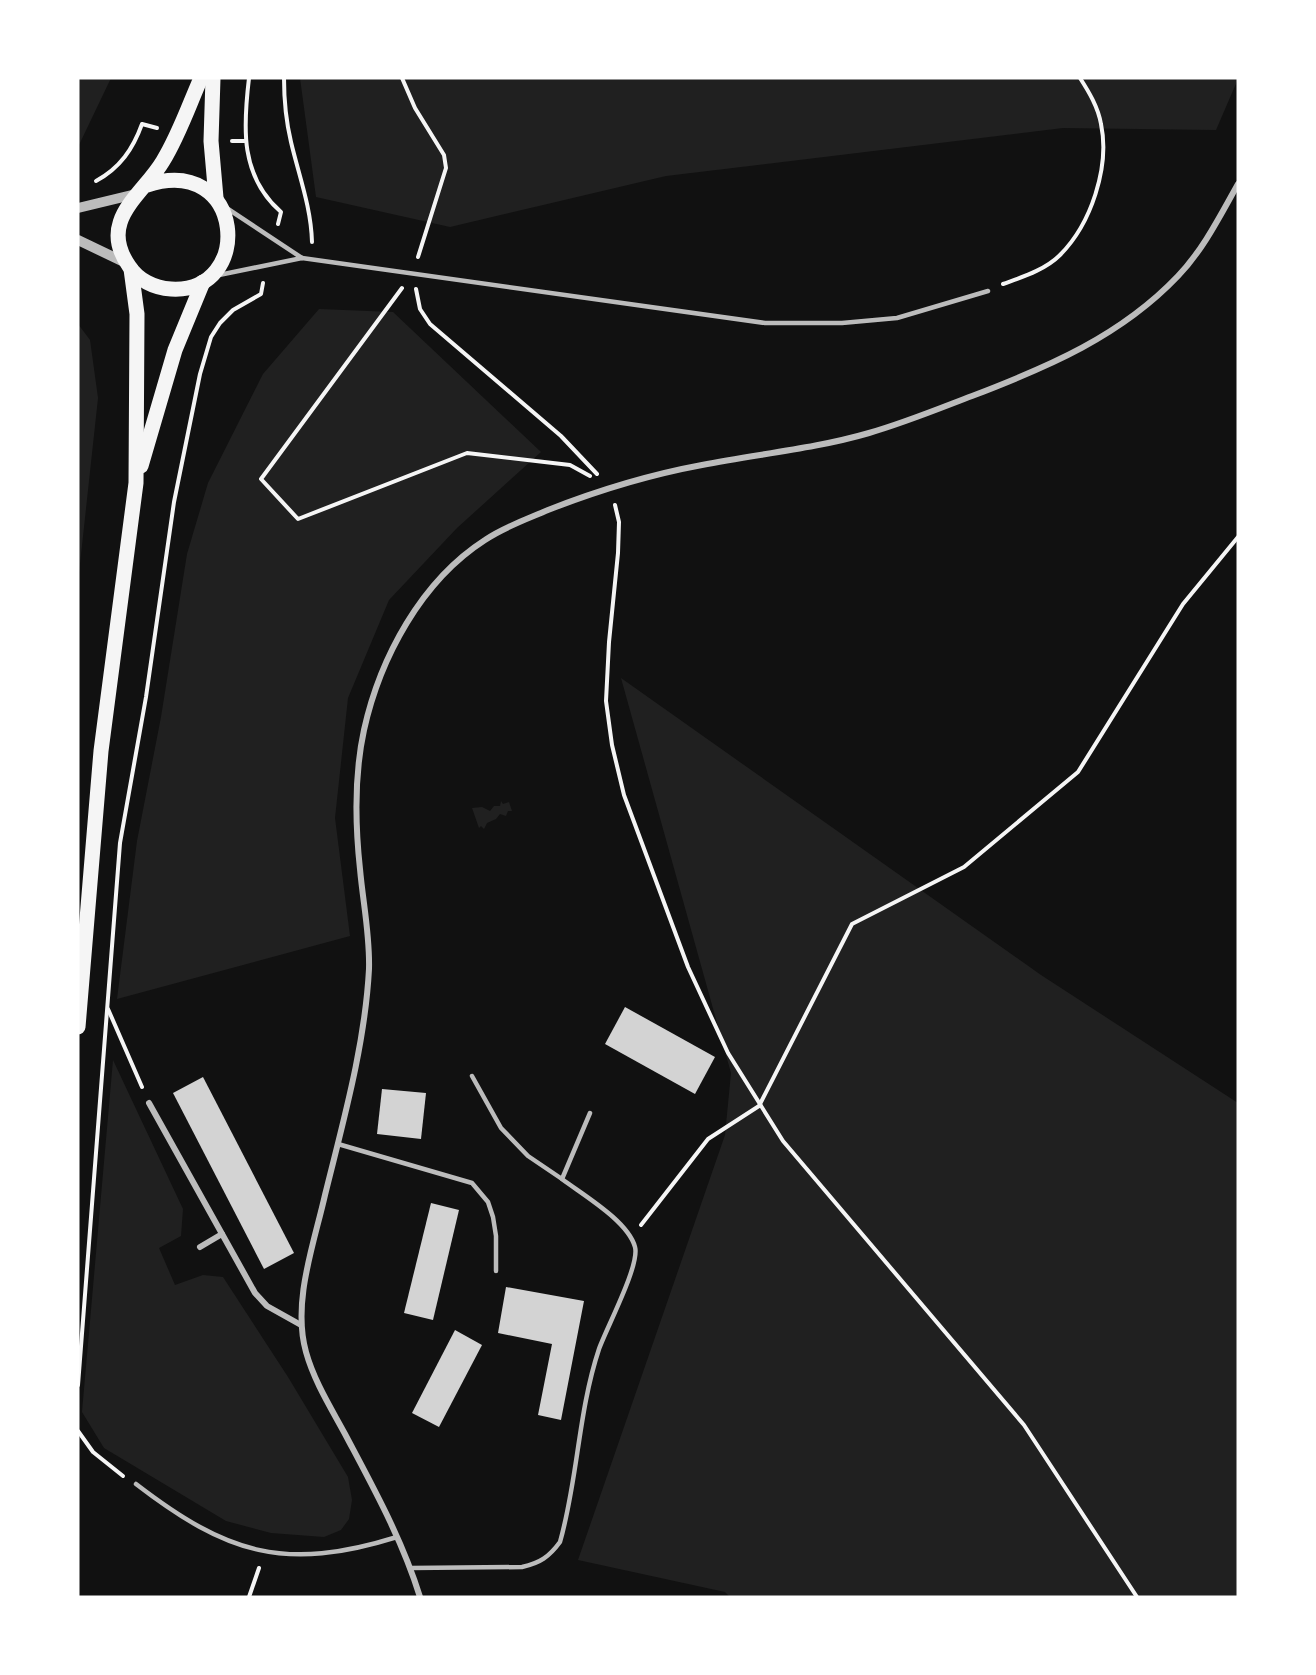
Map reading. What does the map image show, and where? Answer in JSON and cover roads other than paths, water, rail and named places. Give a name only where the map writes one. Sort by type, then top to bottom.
[{"type":"main road","points":[[78,1027],[101,751],[136,483],[137,314],[128,266],[119,245],[118,227],[124,209],[164,159],[201,78]]},
{"type":"main road","points":[[213,78],[212,141],[218,201]]},
{"type":"main road","points":[[128,266],[152,285],[164,289],[190,287],[206,279],[220,265],[228,242],[227,218],[218,201],[202,186],[184,179],[165,179],[142,189]]},
{"type":"main road","points":[[136,483],[175,350],[206,279]]},
{"type":"street","points":[[420,1597],[411,1568],[397,1537],[317,1382],[306,1352],[301,1324],[309,1262],[338,1144],[365,1003],[369,941],[356,817],[357,776],[364,731],[373,698],[404,626],[424,598],[452,568],[484,540],[526,519],[609,486],[649,476],[820,445],[869,433],[1066,358],[1110,333],[1181,273],[1206,241],[1238,184]]},
{"type":"street","points":[[78,208],[142,189]]},
{"type":"street","points":[[78,240],[128,266]]},
{"type":"street","points":[[149,1103],[255,1293],[267,1306],[301,1324]]},
{"type":"street","points":[[200,1246],[222,1234]]},
{"type":"lane","points":[[218,201],[302,258]]},
{"type":"lane","points":[[206,279],[302,258],[765,323],[842,323],[897,318],[988,291]]},
{"type":"lane","points":[[411,1568],[522,1567],[538,1564],[550,1556],[560,1542],[580,1426],[598,1352],[634,1266],[636,1250],[632,1237],[626,1229],[562,1179],[528,1156],[501,1128],[472,1076]]},
{"type":"lane","points":[[562,1179],[590,1113]]},
{"type":"lane","points":[[338,1144],[472,1182],[488,1202],[493,1217],[496,1236],[496,1271]]},
{"type":"lane","points":[[136,1485],[179,1517],[238,1545],[264,1553],[344,1552],[397,1537]]}]
